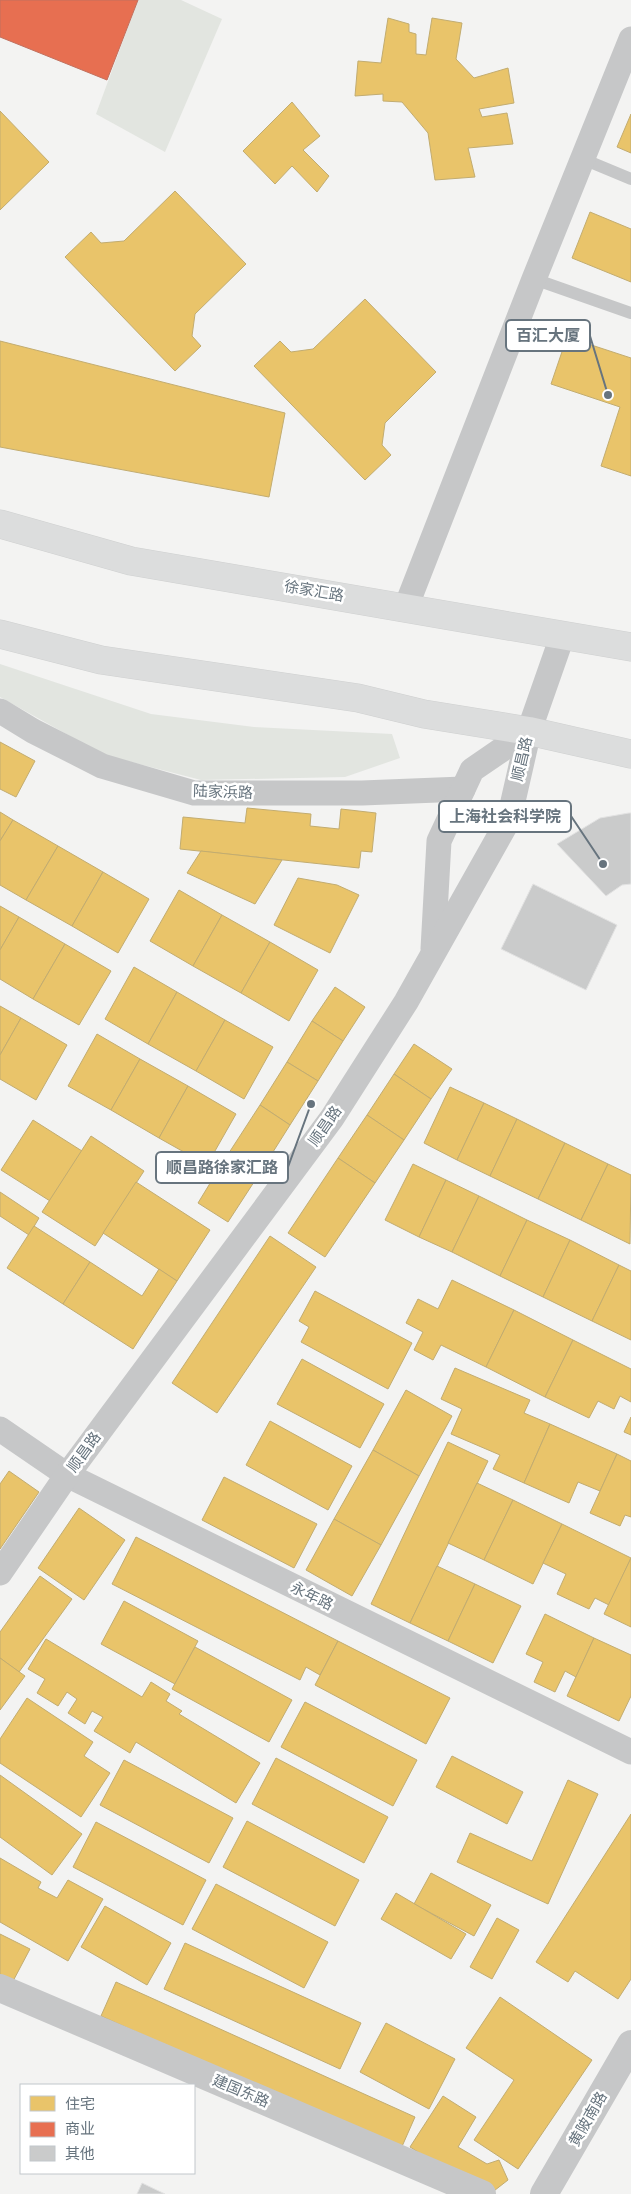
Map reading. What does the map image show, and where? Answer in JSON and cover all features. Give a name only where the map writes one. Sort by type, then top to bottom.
[{"type":"main road","name":"徐家汇路","points":[[0,524],[131,560],[406,606],[631,647]]},
{"type":"main road","points":[[0,634],[102,660],[358,698],[424,714],[529,731],[631,754]]},
{"type":"street","points":[[406,606],[534,279],[630,43]]},
{"type":"street","name":"顺昌路","points":[[0,1573],[67,1475],[332,1118],[406,1002],[508,819],[529,731],[563,634]]},
{"type":"street","name":"陆家浜路","points":[[0,711],[33,731],[102,766],[194,793],[362,793],[463,789]]},
{"type":"street","points":[[432,954],[439,841],[472,770],[529,731]]},
{"type":"street","name":"永年路","points":[[0,1428],[67,1475],[631,1752]]},
{"type":"street","name":"建国东路","points":[[0,1988],[482,2194]]},
{"type":"street","name":"黄陂南路","points":[[544,2194],[631,2044]]},
{"type":"lane","points":[[583,159],[631,179]]},
{"type":"lane","points":[[534,279],[631,313]]},
{"type":"shaded area","points":[[138,0],[181,0],[222,19],[165,152],[96,114]]},
{"type":"shaded area","points":[[0,664],[151,714],[254,727],[392,734],[400,758],[345,777],[201,780],[104,755],[0,697]]},
{"type":"building: 住宅","points":[[388,18],[409,24],[409,32],[416,34],[416,54],[426,55],[432,18],[462,23],[456,59],[474,78],[508,68],[514,103],[479,109],[482,117],[507,113],[513,144],[468,148],[475,177],[435,180],[428,133],[402,102],[383,101],[383,94],[355,96],[358,61],[381,63]]},
{"type":"building: 住宅","points":[[292,102],[320,136],[303,150],[329,176],[317,192],[292,166],[275,184],[243,151]]},
{"type":"building: 住宅","points":[[0,111],[49,162],[0,210]]},
{"type":"building: 住宅","points":[[631,114],[631,153],[617,147]]},
{"type":"building: 住宅","points":[[175,191],[246,264],[195,314],[192,336],[201,346],[175,371],[65,257],[91,232],[101,243],[124,241]]},
{"type":"building: 住宅","points":[[590,212],[631,229],[631,282],[572,258]]},
{"type":"building: 住宅","points":[[365,299],[436,372],[385,423],[382,445],[391,455],[365,480],[254,366],[280,341],[291,352],[313,349]]},
{"type":"building: 住宅","points":[[567,337],[631,358],[631,476],[601,466],[620,407],[551,384]]},
{"type":"building: 住宅","points":[[0,341],[285,413],[269,497],[0,447]]},
{"type":"building: 住宅","points":[[0,742],[35,761],[16,797],[0,789]]},
{"type":"building: 住宅","points":[[247,808],[311,814],[310,826],[339,829],[341,809],[376,813],[372,852],[361,851],[359,868],[180,849],[183,817],[245,823]]},
{"type":"building: 住宅","points":[[0,812],[13,820],[0,841]]},
{"type":"building: 住宅","points":[[13,820],[58,846],[26,900],[0,885],[0,841]]},
{"type":"building: 住宅","points":[[58,846],[103,872],[72,926],[26,900]]},
{"type":"building: 住宅","points":[[201,851],[282,860],[255,904],[187,873]]},
{"type":"building: 住宅","points":[[103,872],[149,899],[118,953],[72,926]]},
{"type":"building: 住宅","points":[[298,878],[337,885],[359,895],[330,953],[274,925]]},
{"type":"building: 住宅","points":[[179,890],[222,915],[193,966],[150,941]]},
{"type":"building: 住宅","points":[[0,906],[19,917],[0,950]]},
{"type":"building: 住宅","points":[[222,915],[270,942],[241,993],[193,966]]},
{"type":"building: 住宅","points":[[19,917],[65,944],[33,999],[0,979],[0,950]]},
{"type":"building: 住宅","points":[[270,942],[318,970],[289,1021],[241,993]]},
{"type":"building: 住宅","points":[[65,944],[111,971],[79,1025],[33,999]]},
{"type":"building: 住宅","points":[[134,967],[177,992],[148,1044],[105,1019]]},
{"type":"building: 住宅","points":[[335,987],[365,1007],[343,1041],[312,1021]]},
{"type":"building: 住宅","points":[[177,992],[225,1020],[196,1071],[148,1044]]},
{"type":"building: 住宅","points":[[0,1006],[21,1018],[0,1055]]},
{"type":"building: 住宅","points":[[21,1018],[67,1045],[36,1100],[0,1079],[0,1055]]},
{"type":"building: 住宅","points":[[225,1020],[273,1047],[244,1099],[196,1071]]},
{"type":"building: 住宅","points":[[312,1021],[343,1041],[318,1081],[287,1062]]},
{"type":"building: 住宅","points":[[97,1034],[140,1059],[111,1110],[68,1086]]},
{"type":"building: 住宅","points":[[414,1044],[452,1069],[431,1099],[394,1074]]},
{"type":"building: 住宅","points":[[140,1059],[188,1086],[159,1138],[111,1110]]},
{"type":"building: 住宅","points":[[287,1062],[318,1081],[290,1125],[260,1105]]},
{"type":"building: 住宅","points":[[394,1074],[431,1099],[404,1140],[367,1115]]},
{"type":"building: 住宅","points":[[188,1086],[236,1114],[207,1165],[159,1138]]},
{"type":"building: 住宅","points":[[450,1087],[484,1103],[457,1160],[424,1143]]},
{"type":"building: 住宅","points":[[484,1103],[517,1119],[490,1176],[457,1160]]},
{"type":"building: 住宅","points":[[260,1105],[290,1125],[254,1182],[223,1162]]},
{"type":"building: 住宅","points":[[367,1115],[404,1140],[375,1183],[338,1158]]},
{"type":"building: 住宅","points":[[517,1119],[565,1143],[538,1199],[490,1176]]},
{"type":"building: 住宅","points":[[33,1120],[82,1151],[50,1201],[1,1170]]},
{"type":"building: 住宅","points":[[91,1136],[144,1171],[95,1246],[42,1212]]},
{"type":"building: 住宅","points":[[565,1143],[608,1164],[581,1220],[538,1199]]},
{"type":"building: 住宅","points":[[338,1158],[375,1183],[325,1257],[288,1233]]},
{"type":"building: 住宅","points":[[223,1162],[254,1182],[228,1222],[198,1203]]},
{"type":"building: 住宅","points":[[413,1164],[446,1180],[419,1237],[385,1220]]},
{"type":"building: 住宅","points":[[608,1164],[631,1175],[630,1244],[581,1220]]},
{"type":"building: 住宅","points":[[446,1180],[479,1196],[452,1252],[419,1237]]},
{"type":"building: 住宅","points":[[136,1182],[210,1230],[177,1281],[103,1233]]},
{"type":"building: 住宅","points":[[0,1192],[39,1218],[29,1235],[0,1216]]},
{"type":"building: 住宅","points":[[479,1196],[527,1220],[500,1276],[452,1252]]},
{"type":"building: 住宅","points":[[527,1220],[570,1240],[543,1297],[500,1276]]},
{"type":"building: 住宅","points":[[34,1226],[90,1262],[63,1304],[7,1268]]},
{"type":"building: 住宅","points":[[270,1236],[316,1267],[217,1413],[172,1383]]},
{"type":"building: 住宅","points":[[570,1240],[619,1265],[592,1321],[543,1297]]},
{"type":"building: 住宅","points":[[90,1262],[142,1296],[159,1269],[177,1281],[133,1349],[63,1304]]},
{"type":"building: 住宅","points":[[619,1265],[631,1271],[631,1340],[592,1321]]},
{"type":"building: 住宅","points":[[452,1280],[514,1310],[486,1367],[441,1345],[433,1360],[414,1350],[423,1332],[406,1323],[418,1299],[438,1309]]},
{"type":"building: 住宅","points":[[315,1291],[412,1343],[388,1389],[301,1342],[309,1327],[299,1321]]},
{"type":"building: 住宅","points":[[514,1310],[573,1340],[545,1397],[486,1367]]},
{"type":"building: 住宅","points":[[573,1340],[631,1369],[631,1402],[620,1396],[614,1409],[598,1401],[589,1418],[545,1397]]},
{"type":"building: 住宅","points":[[302,1359],[384,1404],[360,1448],[277,1404]]},
{"type":"building: 住宅","points":[[455,1368],[530,1400],[524,1413],[550,1424],[524,1483],[493,1469],[500,1455],[451,1434],[462,1409],[441,1399]]},
{"type":"building: 住宅","points":[[406,1390],[452,1416],[419,1476],[373,1450]]},
{"type":"building: 住宅","points":[[631,1417],[631,1435],[624,1432]]},
{"type":"building: 住宅","points":[[270,1421],[352,1466],[328,1510],[246,1465]]},
{"type":"building: 住宅","points":[[550,1424],[617,1454],[600,1491],[578,1482],[569,1503],[524,1483]]},
{"type":"building: 住宅","points":[[448,1442],[488,1461],[410,1623],[371,1604]]},
{"type":"building: 住宅","points":[[373,1450],[419,1476],[381,1545],[334,1519]]},
{"type":"building: 住宅","points":[[617,1454],[631,1461],[631,1517],[625,1515],[620,1526],[590,1513]]},
{"type":"building: 住宅","points":[[9,1471],[39,1492],[0,1549],[0,1484]]},
{"type":"building: 住宅","points":[[224,1477],[317,1524],[294,1568],[202,1520]]},
{"type":"building: 住宅","points":[[477,1483],[513,1500],[484,1560],[448,1543]]},
{"type":"building: 住宅","points":[[513,1500],[562,1524],[533,1584],[484,1560]]},
{"type":"building: 住宅","points":[[79,1508],[125,1540],[84,1600],[38,1568]]},
{"type":"building: 住宅","points":[[334,1519],[381,1545],[352,1596],[306,1570]]},
{"type":"building: 住宅","points":[[562,1524],[631,1558],[609,1605],[595,1598],[589,1609],[557,1594],[566,1574],[543,1563]]},
{"type":"building: 住宅","points":[[136,1537],[338,1641],[320,1675],[306,1667],[300,1680],[112,1584]]},
{"type":"building: 住宅","points":[[631,1558],[631,1627],[604,1614]]},
{"type":"building: 住宅","points":[[437,1566],[475,1584],[448,1641],[410,1623]]},
{"type":"building: 住宅","points":[[40,1576],[72,1599],[19,1672],[0,1658],[0,1632]]},
{"type":"building: 住宅","points":[[475,1584],[521,1606],[493,1663],[448,1641]]},
{"type":"building: 住宅","points":[[124,1601],[198,1641],[175,1684],[101,1644]]},
{"type":"building: 住宅","points":[[545,1614],[594,1638],[576,1677],[565,1671],[555,1692],[534,1682],[543,1662],[526,1654]]},
{"type":"building: 住宅","points":[[594,1638],[631,1655],[631,1696],[619,1721],[567,1696]]},
{"type":"building: 住宅","points":[[46,1639],[142,1697],[151,1682],[170,1694],[166,1701],[182,1711],[179,1714],[260,1763],[236,1803],[136,1742],[130,1753],[94,1731],[103,1717],[92,1711],[85,1724],[68,1713],[77,1699],[67,1692],[58,1706],[37,1693],[45,1679],[28,1669]]},
{"type":"building: 住宅","points":[[338,1641],[450,1698],[426,1744],[315,1685]]},
{"type":"building: 住宅","points":[[195,1647],[292,1700],[269,1742],[172,1689]]},
{"type":"building: 住宅","points":[[0,1658],[25,1676],[0,1710]]},
{"type":"building: 住宅","points":[[27,1698],[93,1742],[84,1756],[110,1773],[81,1817],[0,1763],[0,1739]]},
{"type":"building: 住宅","points":[[305,1702],[417,1760],[393,1806],[281,1747]]},
{"type":"building: 住宅","points":[[452,1756],[523,1792],[507,1824],[436,1787]]},
{"type":"building: 住宅","points":[[276,1758],[388,1817],[364,1863],[252,1804]]},
{"type":"building: 住宅","points":[[124,1760],[233,1818],[209,1863],[100,1805]]},
{"type":"building: 住宅","points":[[0,1775],[82,1834],[52,1875],[0,1837]]},
{"type":"building: 住宅","points":[[568,1780],[598,1794],[548,1904],[457,1862],[470,1833],[532,1861]]},
{"type":"building: 住宅","points":[[631,1814],[631,1979],[618,1999],[575,1971],[568,1982],[536,1962]]},
{"type":"building: 住宅","points":[[247,1821],[359,1880],[335,1926],[223,1867]]},
{"type":"building: 住宅","points":[[96,1822],[206,1880],[183,1925],[73,1867]]},
{"type":"building: 住宅","points":[[0,1858],[41,1882],[38,1888],[57,1898],[68,1880],[103,1899],[68,1961],[0,1922]]},
{"type":"building: 住宅","points":[[431,1873],[491,1905],[474,1936],[414,1904]]},
{"type":"building: 住宅","points":[[216,1884],[328,1942],[304,1988],[192,1929]]},
{"type":"building: 住宅","points":[[396,1893],[466,1934],[451,1959],[381,1919]]},
{"type":"building: 住宅","points":[[105,1906],[171,1943],[147,1985],[81,1947]]},
{"type":"building: 住宅","points":[[497,1918],[519,1930],[492,1979],[470,1967]]},
{"type":"building: 住宅","points":[[0,1934],[30,1949],[12,1983],[0,1978]]},
{"type":"building: 住宅","points":[[185,1943],[361,2023],[340,2069],[164,1989]]},
{"type":"building: 住宅","points":[[116,1982],[415,2117],[400,2151],[101,2016]]},
{"type":"building: 住宅","points":[[500,1997],[592,2060],[518,2169],[474,2140],[514,2080],[466,2048]]},
{"type":"building: 住宅","points":[[386,2023],[455,2059],[429,2109],[360,2072]]},
{"type":"building: 住宅","points":[[443,2096],[476,2117],[458,2147],[487,2164],[499,2160],[508,2180],[490,2194],[484,2194],[410,2147]]},
{"type":"building: 商业","points":[[0,0],[138,0],[107,80],[0,37]]},
{"type":"building: 其他","points":[[631,813],[631,884],[622,885],[606,896],[557,844],[600,818]]},
{"type":"building: 其他","points":[[533,884],[617,925],[586,990],[501,949]]},
{"type":"building: 其他","points":[[142,2183],[165,2194],[137,2194]]},
{"type":"place","name":"百汇大厦","points":[[608,395]]},
{"type":"place","name":"上海社会科学院","points":[[603,864]]},
{"type":"place","name":"顺昌路徐家汇路","points":[[311,1104]]}]
